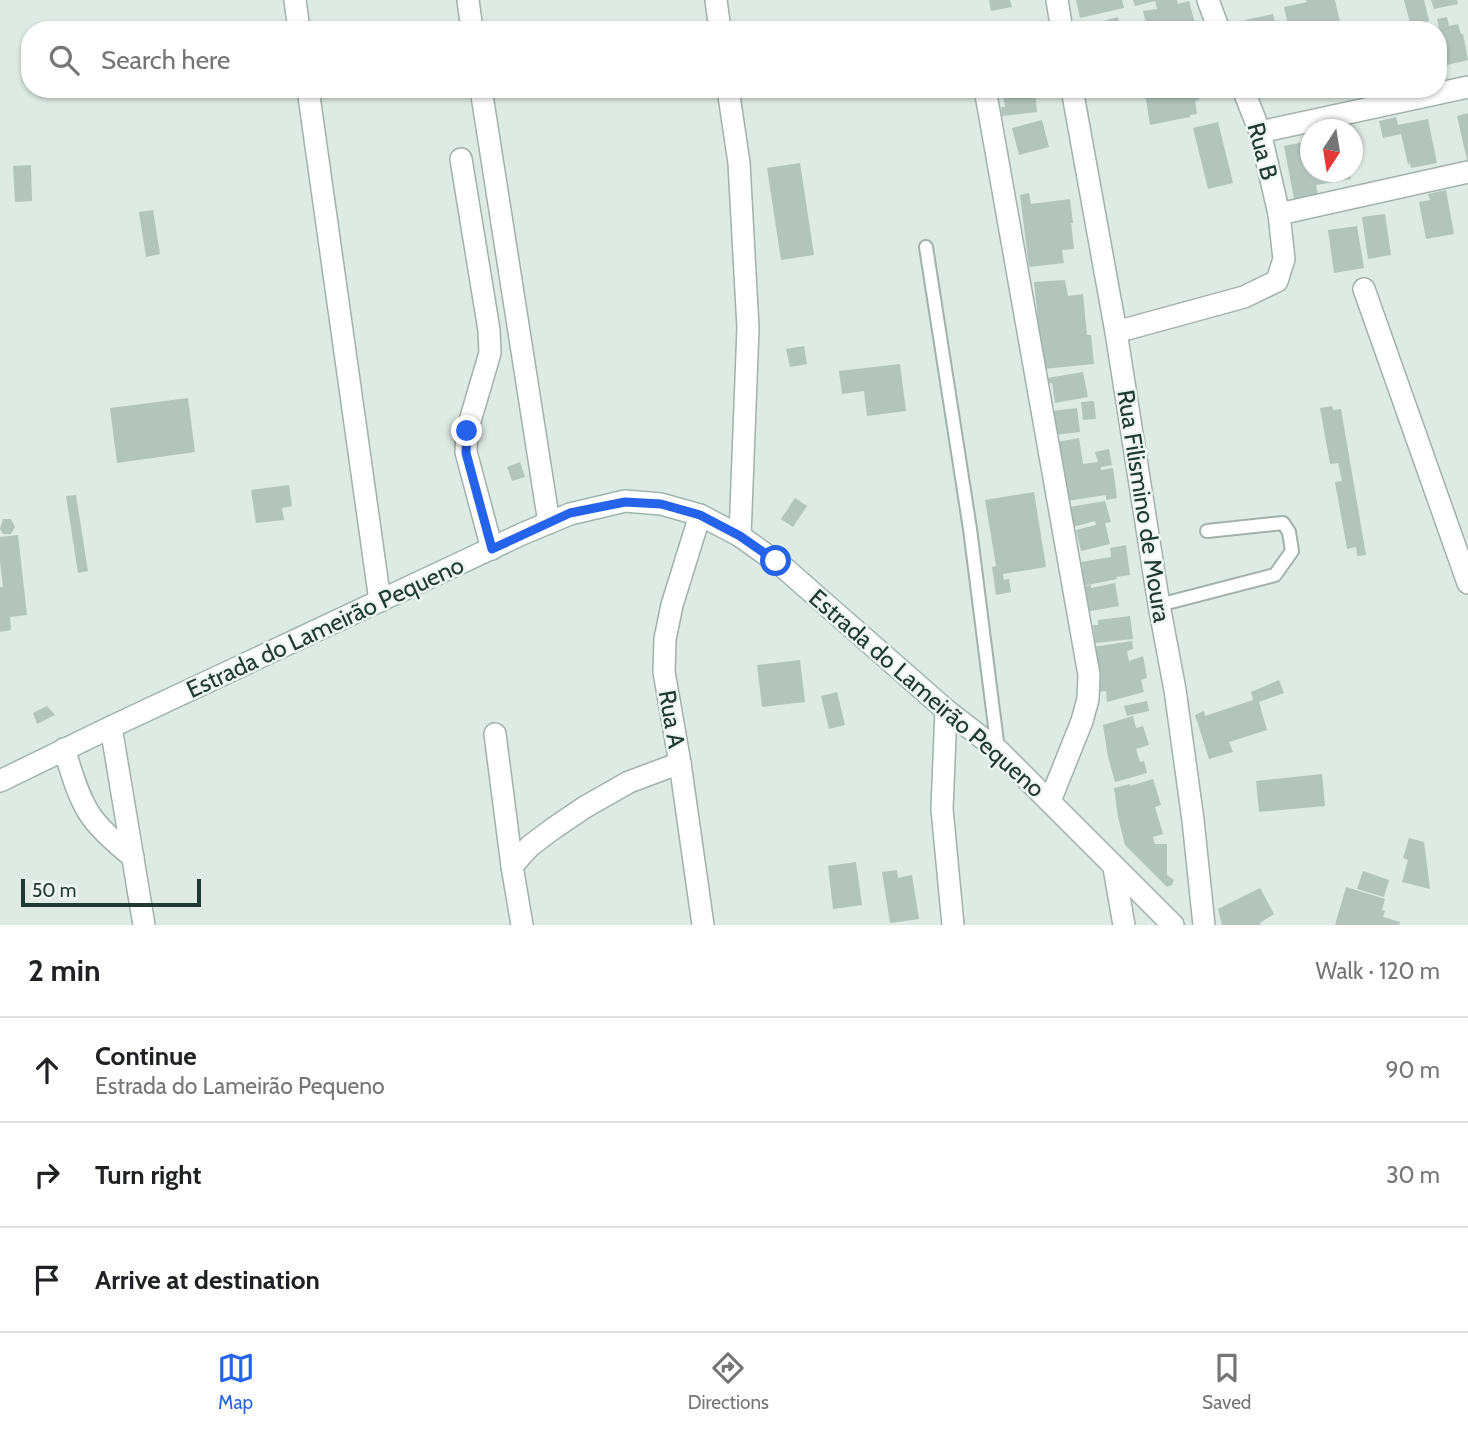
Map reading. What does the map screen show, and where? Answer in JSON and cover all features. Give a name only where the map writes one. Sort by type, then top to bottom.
[{"type":"street","points":[[295,0],[298,21]]},
{"type":"street","points":[[468,0],[471,21]]},
{"type":"street","points":[[716,0],[719,21]]},
{"type":"street","points":[[1057,0],[1060,21]]},
{"type":"street","points":[[1215,2],[1218,21]]},
{"type":"street","points":[[1447,92],[1468,87]]},
{"type":"street","points":[[309,98],[380,601]]},
{"type":"street","points":[[482,98],[549,523]]},
{"type":"street","points":[[729,98],[738,163],[748,328],[740,536]]},
{"type":"street","points":[[987,98],[1089,675],[1088,699],[1082,721],[1050,801]]},
{"type":"street","name":"Rua Filismino de Moura","points":[[1077,98],[1175,690],[1204,925]]},
{"type":"street","name":"Rua B","points":[[1116,332],[1244,298],[1277,281],[1284,259],[1279,214],[1260,132],[1247,98]]},
{"type":"street","points":[[1260,132],[1417,98]]},
{"type":"street","points":[[461,159],[489,330],[490,353],[467,431],[466,453],[492,549]]},
{"type":"street","points":[[1279,214],[1468,172]]},
{"type":"street","points":[[1364,289],[1468,583]]},
{"type":"street","name":"Estrada do Lameirão Pequeno","points":[[0,781],[570,513],[625,502],[661,504],[700,515],[740,536],[782,566],[946,710],[998,750],[1173,925]]},
{"type":"street","name":"Rua A","points":[[700,515],[671,605],[665,639],[664,672],[703,925]]},
{"type":"street","points":[[946,710],[942,809],[953,925]]},
{"type":"street","points":[[111,727],[144,925]]},
{"type":"street","points":[[495,734],[522,925]]},
{"type":"street","points":[[64,749],[89,813],[133,857]]},
{"type":"street","points":[[512,866],[530,846],[585,807],[629,782],[680,763]]},
{"type":"street","points":[[1114,868],[1124,925]]},
{"type":"lane","points":[[926,247],[970,529],[998,750]]},
{"type":"lane","points":[[1159,605],[1275,575],[1292,551],[1289,532],[1283,523],[1207,531]]},
{"type":"building","points":[[989,0],[1010,0],[1012,7],[991,11]]},
{"type":"building","points":[[1076,0],[1122,0],[1124,8],[1080,18]]},
{"type":"building","points":[[1133,0],[1177,0],[1178,4],[1189,1],[1194,21],[1146,21],[1143,11],[1157,9],[1155,1],[1135,6]]},
{"type":"building","points":[[1306,0],[1335,0],[1340,21],[1287,21],[1284,7],[1307,2]]},
{"type":"building","points":[[1404,0],[1424,0],[1429,21],[1410,21]]},
{"type":"building","points":[[1431,0],[1457,0],[1458,4],[1434,9]]},
{"type":"building","points":[[1273,14],[1275,21],[1245,21]]},
{"type":"building","points":[[1118,17],[1119,21],[1103,21]]},
{"type":"building","points":[[1447,17],[1449,26],[1458,24],[1463,34],[1468,60],[1447,65],[1447,21],[1437,19]]},
{"type":"building","points":[[1004,98],[1036,98],[1037,112],[1002,116],[1001,107],[1005,107]]},
{"type":"building","points":[[1146,98],[1199,98],[1195,101],[1197,114],[1150,125]]},
{"type":"building","points":[[1468,113],[1468,160],[1467,160],[1457,116]]},
{"type":"building","points":[[1396,117],[1398,125],[1428,119],[1437,163],[1411,168],[1401,134],[1383,138],[1379,121]]},
{"type":"building","points":[[1042,120],[1049,147],[1019,155],[1012,128]]},
{"type":"building","points":[[1218,122],[1233,183],[1208,189],[1193,128]]},
{"type":"building","points":[[1300,143],[1300,182],[1334,182],[1316,185],[1320,204],[1296,209],[1284,146]]},
{"type":"building","points":[[800,163],[814,255],[781,260],[767,168]]},
{"type":"building","points":[[31,165],[32,201],[15,202],[13,166]]},
{"type":"building","points":[[1446,190],[1454,234],[1426,239],[1419,202],[1430,200],[1428,194]]},
{"type":"building","points":[[1029,193],[1031,204],[1070,199],[1074,249],[1062,250],[1064,263],[1029,267],[1020,195]]},
{"type":"building","points":[[153,210],[160,254],[146,257],[139,212]]},
{"type":"building","points":[[1385,214],[1391,255],[1368,259],[1362,217]]},
{"type":"building","points":[[1357,226],[1364,268],[1334,273],[1328,230]]},
{"type":"building","points":[[1065,280],[1068,296],[1083,294],[1087,335],[1091,335],[1094,364],[1043,369],[1034,282]]},
{"type":"building","points":[[804,346],[807,364],[790,367],[786,349]]},
{"type":"building","points":[[900,364],[906,411],[867,416],[864,391],[842,394],[839,371]]},
{"type":"building","points":[[1083,372],[1088,397],[1055,403],[1052,383],[1048,384],[1047,378]]},
{"type":"building","points":[[188,398],[195,452],[117,463],[110,408]]},
{"type":"building","points":[[1094,401],[1096,419],[1083,420],[1081,402]]},
{"type":"building","points":[[1332,406],[1333,410],[1341,409],[1366,555],[1357,556],[1356,547],[1347,549],[1335,482],[1342,481],[1338,463],[1330,464],[1320,408]]},
{"type":"building","points":[[1077,408],[1080,432],[1055,435],[1052,411]]},
{"type":"building","points":[[1079,438],[1083,464],[1098,462],[1095,452],[1109,449],[1112,465],[1101,467],[1101,470],[1113,468],[1117,498],[1106,500],[1106,495],[1066,501],[1057,442]]},
{"type":"building","points":[[520,462],[525,477],[512,481],[507,467]]},
{"type":"building","points":[[289,485],[292,506],[282,508],[284,520],[256,523],[251,490]]},
{"type":"building","points":[[1034,492],[1046,567],[1003,574],[1004,580],[1009,579],[1011,592],[996,595],[992,567],[996,566],[985,500]]},
{"type":"building","points":[[76,495],[88,571],[78,573],[66,496]]},
{"type":"building","points":[[795,498],[807,506],[793,527],[781,519]]},
{"type":"building","points":[[1105,501],[1111,522],[1105,523],[1110,544],[1081,551],[1076,530],[1096,525],[1095,521],[1073,527],[1069,507]]},
{"type":"building","points":[[3,519],[11,519],[15,527],[11,534],[3,534],[0,529]]},
{"type":"building","points":[[18,535],[27,615],[10,617],[11,630],[0,632],[0,587],[3,587],[0,537]]},
{"type":"building","points":[[1126,545],[1130,575],[1083,586],[1081,562],[1111,557],[1110,548]]},
{"type":"building","points":[[1115,583],[1119,606],[1085,612],[1081,587],[1091,585],[1091,588]]},
{"type":"building","points":[[1130,616],[1133,639],[1095,643],[1093,625],[1098,625],[1098,620]]},
{"type":"building","points":[[1132,641],[1133,649],[1127,651],[1129,661],[1143,656],[1147,678],[1141,680],[1144,692],[1107,702],[1106,691],[1099,692],[1093,647]]},
{"type":"building","points":[[800,660],[805,702],[762,707],[757,665]]},
{"type":"building","points":[[1279,680],[1284,693],[1259,702],[1267,730],[1229,742],[1233,752],[1209,759],[1195,715],[1204,711],[1205,716],[1253,700],[1251,692]]},
{"type":"building","points":[[837,692],[845,725],[829,729],[821,696]]},
{"type":"building","points":[[1147,701],[1149,711],[1127,716],[1124,706]]},
{"type":"building","points":[[47,706],[55,715],[37,724],[33,713]]},
{"type":"building","points":[[1133,716],[1136,728],[1143,726],[1149,745],[1136,749],[1140,762],[1144,761],[1147,773],[1115,782],[1103,725]]},
{"type":"building","points":[[1322,774],[1325,806],[1259,812],[1256,781]]},
{"type":"building","points":[[1153,779],[1161,805],[1155,807],[1163,834],[1153,837],[1155,844],[1167,844],[1167,875],[1174,880],[1172,885],[1167,887],[1125,845],[1114,788]]},
{"type":"building","points":[[1409,838],[1424,842],[1430,889],[1402,882],[1408,860],[1403,858]]},
{"type":"building","points":[[856,862],[862,905],[833,909],[828,866]]},
{"type":"building","points":[[897,870],[898,878],[912,875],[919,919],[890,923],[882,872]]},
{"type":"building","points":[[1363,871],[1389,880],[1384,897],[1357,889]]},
{"type":"building","points":[[1346,887],[1385,899],[1383,917],[1400,922],[1399,925],[1335,925]]},
{"type":"building","points":[[1260,888],[1274,914],[1260,923],[1261,925],[1222,925],[1218,909]]},
{"type":"route","points":[[467,431],[466,453],[492,549],[570,513],[625,502],[661,504],[700,515],[740,536],[776,561]]}]
